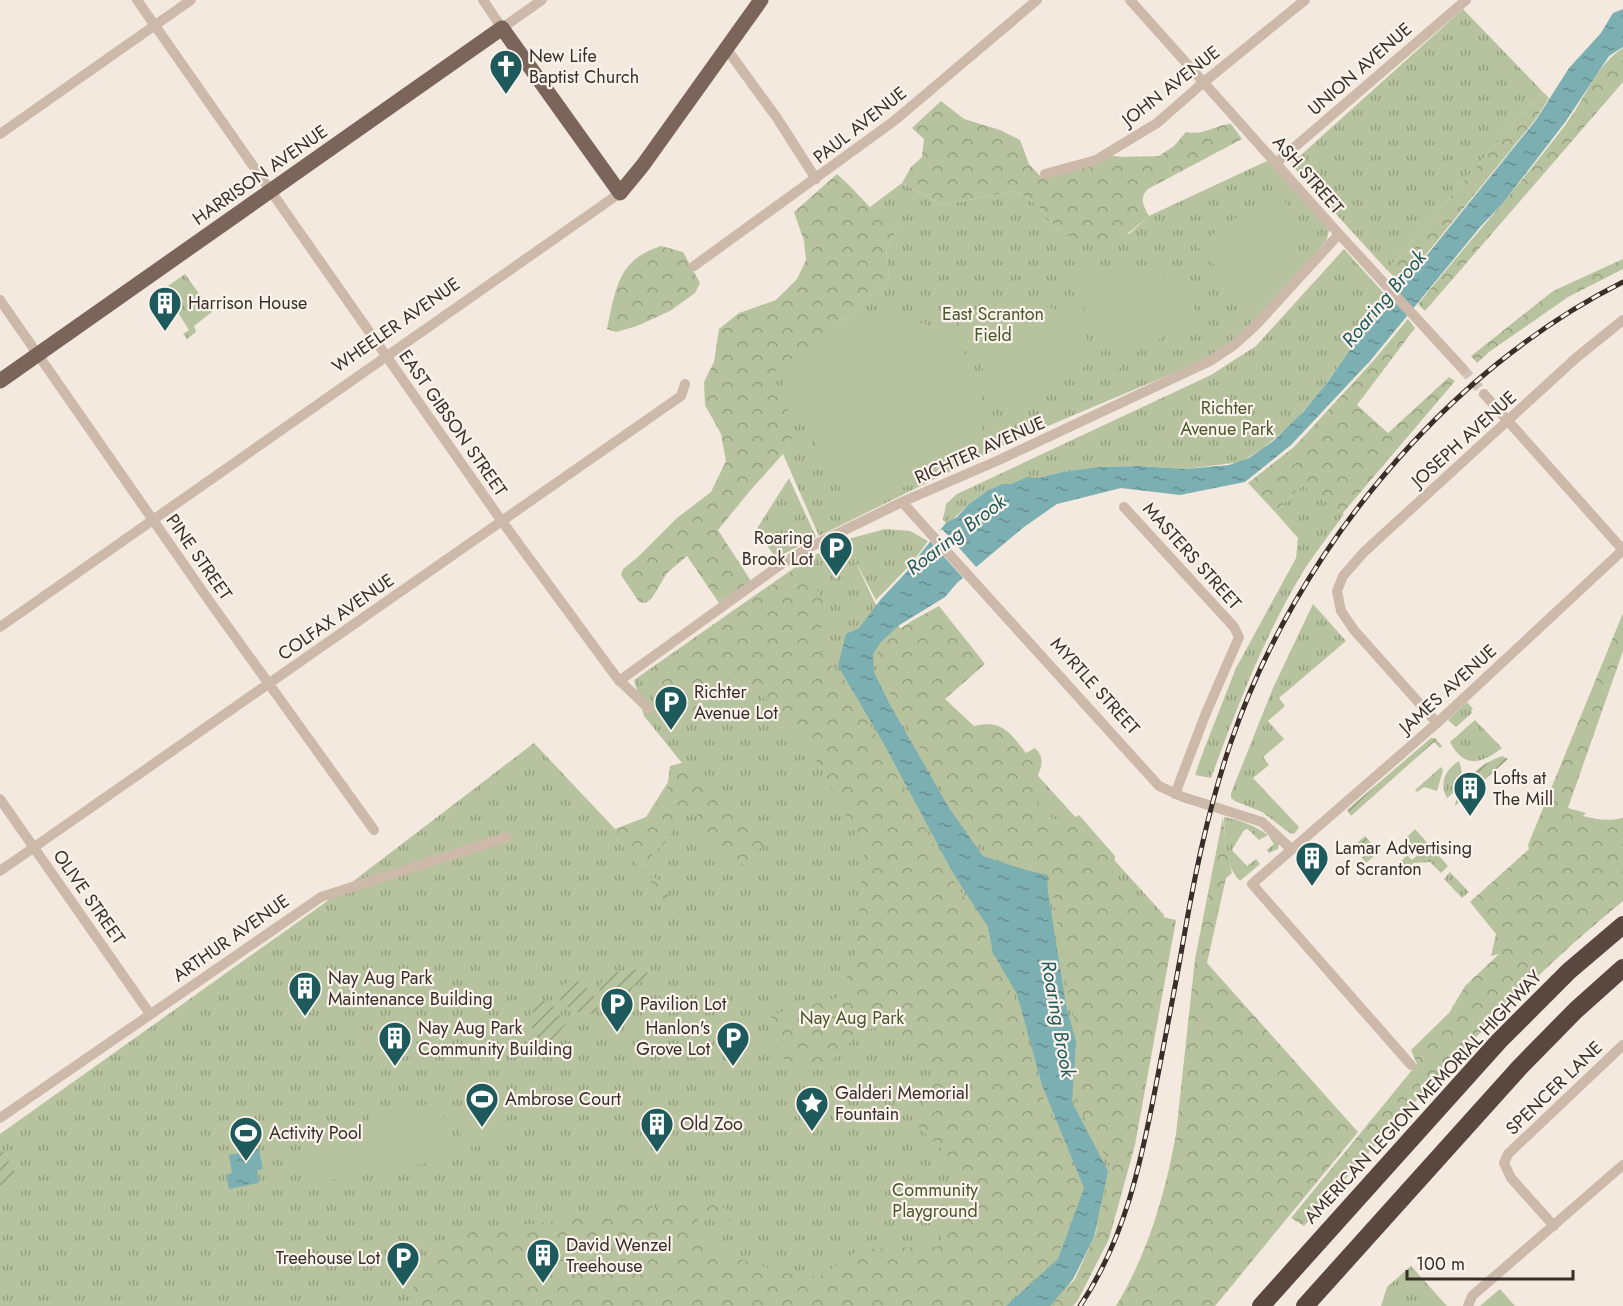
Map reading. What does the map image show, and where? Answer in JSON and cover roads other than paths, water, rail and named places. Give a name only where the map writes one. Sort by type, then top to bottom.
[{"type":"highway","name":"AMERICAN LEGION MEMORIAL HIGHWAY","points":[[1261,1306],[1505,1034],[1569,971],[1623,925]]},
{"type":"highway","points":[[1305,1306],[1520,1067],[1576,1010],[1623,968]]},
{"type":"main road","name":"WHEELER AVENUE","points":[[620,193],[643,165],[761,0]]},
{"type":"main road","name":"HARRISON AVENUE","points":[[0,381],[502,28]]},
{"type":"main road","points":[[502,28],[620,193]]},
{"type":"street","name":"EAST GIBSON STREET","points":[[137,0],[501,520],[619,681],[648,710]]},
{"type":"street","points":[[0,134],[190,0]]},
{"type":"street","points":[[483,0],[502,28]]},
{"type":"street","name":"HARRISON AVENUE","points":[[502,28],[542,0]]},
{"type":"street","name":"PAUL AVENUE","points":[[694,266],[894,121],[1037,0]]},
{"type":"street","name":"ASH STREET","points":[[1130,0],[1463,369]]},
{"type":"street","name":"JOHN AVENUE","points":[[1045,174],[1096,160],[1157,123],[1305,0]]},
{"type":"street","name":"UNION AVENUE","points":[[1276,163],[1466,0]]},
{"type":"street","points":[[726,48],[777,118],[816,179]]},
{"type":"street","name":"WHEELER AVENUE","points":[[0,627],[620,193]]},
{"type":"street","name":"RICHTER AVENUE","points":[[619,681],[783,563],[810,547],[902,502],[999,460],[1223,354],[1256,325],[1339,234]]},
{"type":"street","name":"PINE STREET","points":[[0,300],[210,602],[374,830]]},
{"type":"street","name":"JOSEPH AVENUE","points":[[1437,723],[1354,630],[1341,611],[1337,591],[1343,576],[1364,552],[1576,358],[1623,320]]},
{"type":"street","name":"COLFAX AVENUE","points":[[0,871],[681,396],[685,384]]},
{"type":"street","points":[[1484,394],[1623,550]]},
{"type":"street","name":"MYRTLE STREET","points":[[902,502],[1159,786],[1175,794],[1262,822],[1291,849]]},
{"type":"street","name":"MASTERS STREET","points":[[1124,507],[1234,627],[1239,637],[1206,713],[1175,794]]},
{"type":"street","name":"JAMES AVENUE","points":[[1411,1065],[1252,884],[1437,723],[1623,550]]},
{"type":"street","name":"OLIVE STREET","points":[[0,799],[150,1014]]},
{"type":"street","name":"ARTHUR AVENUE","points":[[0,1118],[321,897],[507,837]]},
{"type":"street","name":"SPENCER LANE","points":[[1554,1226],[1511,1178],[1504,1163],[1508,1154],[1623,1045]]},
{"type":"street","points":[[1468,1306],[1472,1296],[1623,1165]]},
{"type":"water","name":"Roaring Brook","points":[[1623,9],[1623,47],[1609,56],[1566,121],[1503,203],[1481,226],[1370,361],[1291,445],[1245,482],[1180,495],[1121,488],[1057,504],[1024,527],[957,583],[945,597],[898,626],[880,643],[873,654],[874,672],[889,703],[949,808],[983,856],[1047,875],[1066,1005],[1076,1042],[1072,1102],[1108,1171],[1094,1237],[1073,1279],[1050,1306],[1006,1306],[1058,1259],[1084,1188],[1042,1085],[1017,994],[993,953],[988,927],[953,873],[884,744],[838,666],[846,634],[859,628],[946,523],[957,517],[968,505],[987,491],[1002,484],[1011,484],[1027,477],[1038,478],[1098,467],[1139,466],[1186,469],[1229,465],[1249,458],[1273,441],[1303,412],[1352,347],[1388,308],[1390,301],[1536,120],[1569,68],[1601,33],[1613,13]]},
{"type":"water","name":"Activity Pool","points":[[259,1149],[263,1169],[257,1170],[259,1183],[229,1189],[226,1175],[232,1173],[229,1155]]},
{"type":"tunnel","points":[[1463,369],[1484,394]]},
{"type":"railway","points":[[1080,1306],[1109,1254],[1137,1172],[1197,870],[1223,767],[1259,672],[1294,603],[1336,537],[1384,475],[1438,417],[1496,365],[1558,320],[1623,282]]},
{"type":"place","name":"New Life Baptist Church","points":[[506,95]]},
{"type":"place","name":"Harrison House","points":[[165,332]]},
{"type":"place","name":"Roaring Brook Lot","points":[[836,577]]},
{"type":"place","name":"Richter Avenue Lot","points":[[671,731]]},
{"type":"place","name":"Lofts at The Mill","points":[[1470,817]]},
{"type":"place","name":"Lamar Advertising of Scranton","points":[[1312,887]]},
{"type":"place","name":"Nay Aug Park Maintenance Building","points":[[305,1017]]},
{"type":"place","name":"Pavilion Lot","points":[[617,1033]]},
{"type":"place","name":"Nay Aug Park Community Building","points":[[395,1067]]},
{"type":"place","name":"Hanlon's Grove Lot","points":[[733,1067]]},
{"type":"place","name":"Ambrose Court","points":[[482,1128]]},
{"type":"place","name":"Galderi Memorial Fountain","points":[[812,1132]]},
{"type":"place","name":"Old Zoo","points":[[657,1153]]},
{"type":"place","name":"Activity Pool","points":[[246,1162]]},
{"type":"place","name":"David Wenzel Treehouse","points":[[543,1284]]},
{"type":"place","name":"Treehouse Lot","points":[[403,1287]]},
{"type":"park label","name":"East Scranton Field","points":[[993,324]]},
{"type":"park label","name":"Richter Avenue Park","points":[[1227,418]]},
{"type":"park label","name":"Nay Aug Park","points":[[852,1018]]},
{"type":"park label","name":"Community Playground","points":[[935,1200]]}]
